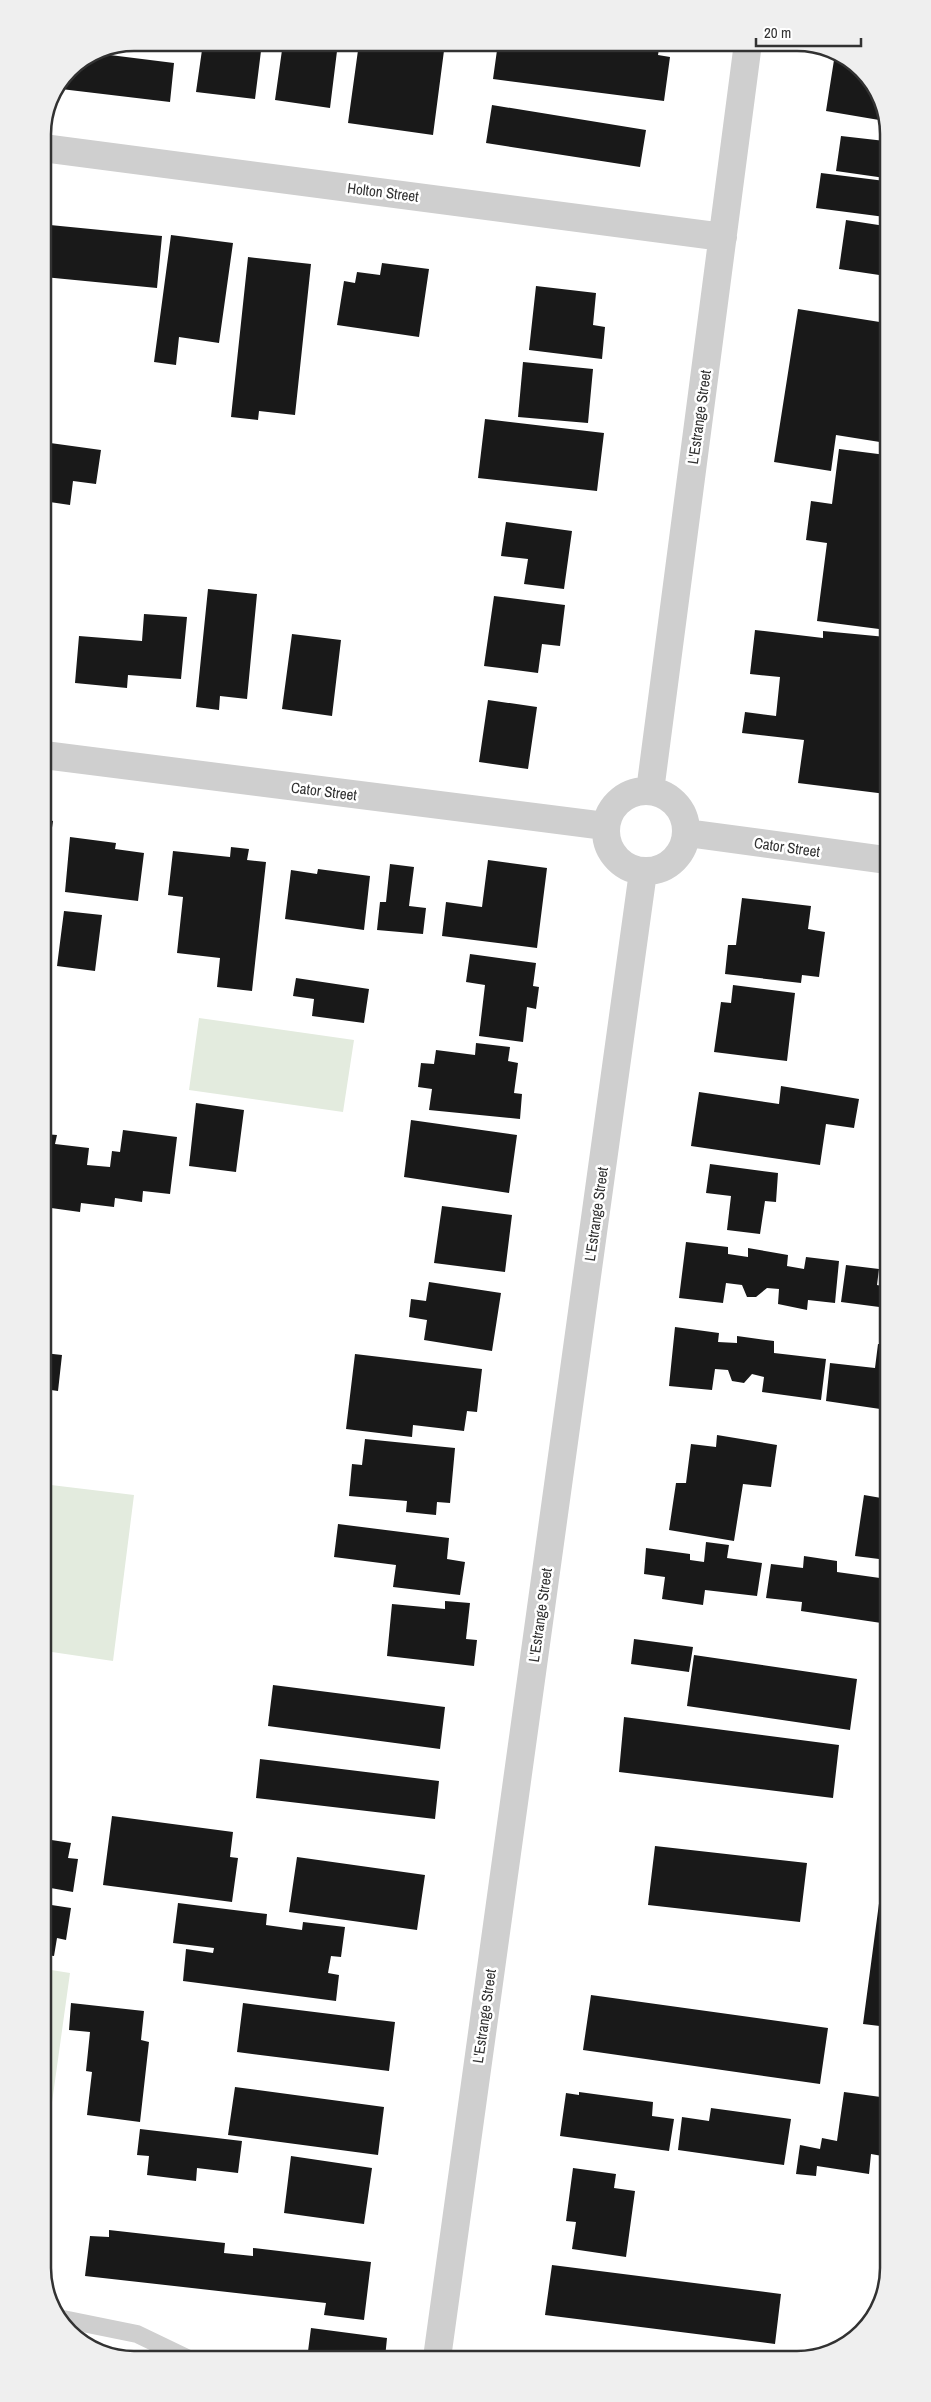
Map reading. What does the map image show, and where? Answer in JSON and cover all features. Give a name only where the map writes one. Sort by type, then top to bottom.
[{"type":"street","name":"L'Estrange Street","points":[[650,791],[747,51]]},
{"type":"street","name":"Holton Street","points":[[51,149],[723,237]]},
{"type":"street","name":"Cator Street","points":[[51,756],[605,826]]},
{"type":"street","points":[[650,791],[662,794],[680,810],[687,833],[684,846],[678,857],[668,866],[656,871],[644,872],[630,869],[611,852],[606,840],[605,826],[609,815],[625,796],[650,791]]},
{"type":"street","name":"Cator Street","points":[[687,833],[880,859]]},
{"type":"street","name":"L'Estrange Street","points":[[438,2351],[644,872]]},
{"type":"lane","points":[[71,2322],[137,2334],[172,2351]]},
{"type":"shaded area","points":[[199,1018],[354,1040],[343,1112],[189,1090]]},
{"type":"shaded area","points":[[51,1485],[134,1495],[113,1661],[51,1652]]},
{"type":"shaded area","points":[[51,1970],[70,1973],[51,2110]]},
{"type":"building","points":[[202,51],[261,51],[255,99],[196,92]]},
{"type":"building","points":[[282,51],[337,51],[330,108],[275,100]]},
{"type":"building","points":[[358,51],[444,51],[433,135],[348,123]]},
{"type":"building","points":[[497,51],[659,51],[658,55],[670,57],[664,101],[493,79]]},
{"type":"building","points":[[111,55],[174,63],[170,102],[65,89],[79,72],[93,62]]},
{"type":"building","points":[[834,60],[847,68],[866,88],[878,120],[826,111]]},
{"type":"building","points":[[492,105],[646,130],[640,167],[486,143]]},
{"type":"building","points":[[841,136],[880,140],[880,177],[836,171]]},
{"type":"building","points":[[821,173],[880,180],[880,216],[816,208]]},
{"type":"building","points":[[846,220],[880,225],[880,275],[839,269]]},
{"type":"building","points":[[51,225],[162,236],[157,288],[51,278]]},
{"type":"building","points":[[171,235],[233,243],[219,343],[179,337],[176,365],[154,362]]},
{"type":"building","points":[[248,257],[311,264],[295,415],[259,411],[258,420],[231,417]]},
{"type":"building","points":[[382,263],[429,269],[419,337],[337,325],[344,281],[355,283],[357,272],[380,275]]},
{"type":"building","points":[[536,286],[596,293],[593,325],[605,327],[602,359],[529,350]]},
{"type":"building","points":[[798,309],[880,322],[880,442],[836,435],[831,471],[774,462]]},
{"type":"building","points":[[523,362],[593,369],[588,423],[518,417]]},
{"type":"building","points":[[485,419],[604,433],[597,491],[478,478]]},
{"type":"building","points":[[51,443],[101,450],[96,484],[73,481],[70,505],[51,502]]},
{"type":"building","points":[[839,449],[880,454],[879,629],[817,621],[827,543],[806,540],[811,501],[832,504]]},
{"type":"building","points":[[506,522],[572,531],[564,589],[524,584],[528,559],[501,556]]},
{"type":"building","points":[[208,589],[257,594],[247,699],[220,696],[219,710],[196,707]]},
{"type":"building","points":[[494,596],[565,605],[560,646],[542,644],[538,673],[484,666]]},
{"type":"building","points":[[144,614],[187,617],[181,679],[128,675],[127,688],[75,683],[79,636],[142,641]]},
{"type":"building","points":[[755,630],[823,638],[823,631],[880,636],[880,793],[798,783],[804,740],[742,733],[745,712],[776,716],[780,677],[750,674]]},
{"type":"building","points":[[292,634],[341,640],[332,716],[282,709]]},
{"type":"building","points":[[488,700],[537,707],[528,769],[479,762]]},
{"type":"building","points":[[70,837],[116,843],[115,849],[144,853],[138,901],[65,892]]},
{"type":"building","points":[[231,847],[249,849],[247,860],[266,862],[252,991],[217,987],[220,958],[177,953],[183,897],[168,895],[173,851],[230,857]]},
{"type":"building","points":[[488,860],[547,868],[537,948],[442,936],[446,902],[482,907]]},
{"type":"building","points":[[390,864],[414,867],[409,906],[426,908],[423,934],[377,930],[380,902],[386,902]]},
{"type":"building","points":[[318,869],[370,876],[364,930],[285,919],[291,870],[317,874]]},
{"type":"building","points":[[742,898],[811,906],[808,929],[825,932],[819,977],[802,975],[801,983],[725,974],[728,945],[736,945]]},
{"type":"building","points":[[64,911],[102,915],[95,971],[57,966]]},
{"type":"building","points":[[470,954],[536,963],[533,986],[539,987],[536,1009],[527,1007],[523,1042],[479,1036],[485,985],[466,982]]},
{"type":"building","points":[[296,978],[369,989],[364,1023],[312,1016],[314,999],[293,996]]},
{"type":"building","points":[[733,985],[795,993],[787,1061],[714,1052],[721,1002],[731,1003]]},
{"type":"building","points":[[476,1043],[510,1047],[508,1061],[518,1063],[514,1093],[522,1094],[520,1119],[429,1110],[432,1089],[418,1087],[421,1063],[434,1064],[436,1050],[475,1055]]},
{"type":"building","points":[[781,1086],[859,1099],[854,1128],[826,1124],[820,1165],[691,1146],[699,1092],[779,1104]]},
{"type":"building","points":[[196,1103],[244,1110],[236,1172],[189,1166]]},
{"type":"building","points":[[411,1120],[517,1135],[509,1193],[404,1177]]},
{"type":"building","points":[[123,1130],[177,1137],[170,1194],[143,1191],[142,1202],[115,1198],[114,1207],[81,1203],[80,1212],[51,1208],[51,1135],[57,1135],[55,1144],[89,1148],[87,1165],[110,1167],[112,1151],[120,1152]]},
{"type":"building","points":[[710,1164],[778,1173],[776,1202],[765,1201],[760,1234],[727,1230],[731,1196],[706,1193]]},
{"type":"building","points":[[442,1206],[512,1215],[505,1272],[434,1263]]},
{"type":"building","points":[[686,1242],[728,1247],[728,1254],[748,1257],[748,1248],[788,1255],[787,1266],[804,1269],[806,1257],[839,1261],[835,1303],[808,1300],[807,1310],[778,1304],[779,1289],[767,1288],[756,1297],[747,1297],[742,1285],[726,1283],[723,1303],[679,1298]]},
{"type":"building","points":[[846,1265],[879,1269],[877,1285],[880,1286],[880,1307],[841,1302]]},
{"type":"building","points":[[429,1282],[501,1293],[492,1351],[424,1340],[427,1320],[409,1317],[411,1299],[426,1301]]},
{"type":"building","points":[[675,1327],[719,1333],[718,1342],[737,1343],[737,1336],[774,1341],[774,1353],[826,1359],[821,1400],[762,1392],[764,1377],[752,1374],[744,1383],[732,1381],[728,1370],[715,1369],[712,1390],[669,1386]]},
{"type":"building","points":[[878,1344],[880,1344],[880,1409],[826,1401],[830,1363],[875,1368]]},
{"type":"building","points":[[51,1354],[62,1355],[58,1391],[51,1390]]},
{"type":"building","points":[[355,1354],[482,1369],[477,1412],[467,1411],[464,1431],[413,1425],[412,1437],[346,1429]]},
{"type":"building","points":[[717,1435],[777,1445],[771,1487],[743,1484],[734,1541],[669,1530],[676,1483],[686,1483],[691,1444],[716,1447]]},
{"type":"building","points":[[365,1439],[455,1448],[450,1503],[437,1502],[436,1515],[406,1512],[407,1501],[349,1496],[352,1464],[362,1465]]},
{"type":"building","points":[[864,1495],[880,1498],[880,1559],[855,1556]]},
{"type":"building","points":[[338,1524],[449,1538],[447,1559],[465,1562],[460,1595],[393,1587],[396,1565],[334,1557]]},
{"type":"building","points":[[706,1542],[729,1545],[727,1558],[762,1563],[757,1596],[705,1590],[703,1605],[662,1599],[665,1577],[644,1574],[646,1548],[690,1554],[690,1560],[704,1562]]},
{"type":"building","points":[[804,1556],[837,1561],[837,1572],[880,1578],[880,1623],[801,1611],[802,1602],[766,1598],[771,1564],[803,1568]]},
{"type":"building","points":[[445,1601],[470,1603],[466,1639],[477,1640],[474,1666],[387,1656],[392,1604],[445,1609]]},
{"type":"building","points":[[634,1639],[693,1647],[689,1672],[631,1664]]},
{"type":"building","points":[[694,1655],[857,1679],[850,1730],[687,1706]]},
{"type":"building","points":[[273,1685],[445,1707],[440,1749],[268,1726]]},
{"type":"building","points":[[624,1717],[839,1745],[833,1798],[619,1772]]},
{"type":"building","points":[[260,1759],[439,1781],[435,1819],[256,1798]]},
{"type":"building","points":[[112,1816],[233,1832],[230,1857],[238,1858],[232,1902],[103,1885]]},
{"type":"building","points":[[51,1840],[71,1843],[68,1858],[78,1859],[73,1892],[51,1888]]},
{"type":"building","points":[[655,1846],[807,1863],[800,1922],[648,1905]]},
{"type":"building","points":[[297,1857],[425,1875],[417,1930],[289,1912]]},
{"type":"building","points":[[880,1896],[880,2026],[863,2024]]},
{"type":"building","points":[[178,1903],[267,1914],[266,1925],[302,1930],[303,1922],[345,1927],[341,1957],[331,1956],[328,1973],[339,1975],[336,2001],[183,1981],[186,1949],[213,1953],[214,1948],[173,1943]]},
{"type":"building","points":[[51,1905],[71,1908],[66,1940],[57,1938],[54,1956],[51,1956]]},
{"type":"building","points":[[591,1995],[828,2028],[820,2084],[583,2050]]},
{"type":"building","points":[[71,2003],[144,2011],[141,2040],[149,2042],[140,2122],[87,2115],[92,2072],[86,2071],[90,2032],[69,2030]]},
{"type":"building","points":[[243,2003],[395,2022],[389,2071],[237,2052]]},
{"type":"building","points":[[235,2087],[384,2107],[378,2155],[228,2135]]},
{"type":"building","points":[[579,2092],[653,2102],[652,2116],[674,2119],[669,2151],[560,2136],[566,2093],[579,2095]]},
{"type":"building","points":[[844,2092],[880,2097],[880,2156],[871,2154],[869,2174],[817,2166],[816,2176],[796,2174],[800,2145],[820,2149],[822,2138],[837,2141]]},
{"type":"building","points":[[711,2108],[791,2119],[784,2165],[678,2150],[682,2117],[709,2121]]},
{"type":"building","points":[[140,2129],[242,2141],[238,2173],[197,2168],[196,2181],[147,2175],[149,2156],[137,2155]]},
{"type":"building","points":[[291,2156],[372,2168],[364,2224],[284,2213]]},
{"type":"building","points":[[573,2168],[616,2174],[614,2188],[635,2191],[626,2257],[572,2249],[576,2222],[566,2221]]},
{"type":"building","points":[[109,2230],[225,2243],[224,2253],[253,2256],[253,2248],[371,2262],[364,2320],[324,2315],[326,2303],[85,2276],[90,2236],[109,2237]]},
{"type":"building","points":[[552,2265],[781,2294],[775,2344],[545,2315]]},
{"type":"building","points":[[311,2328],[387,2338],[386,2351],[308,2351]]}]
